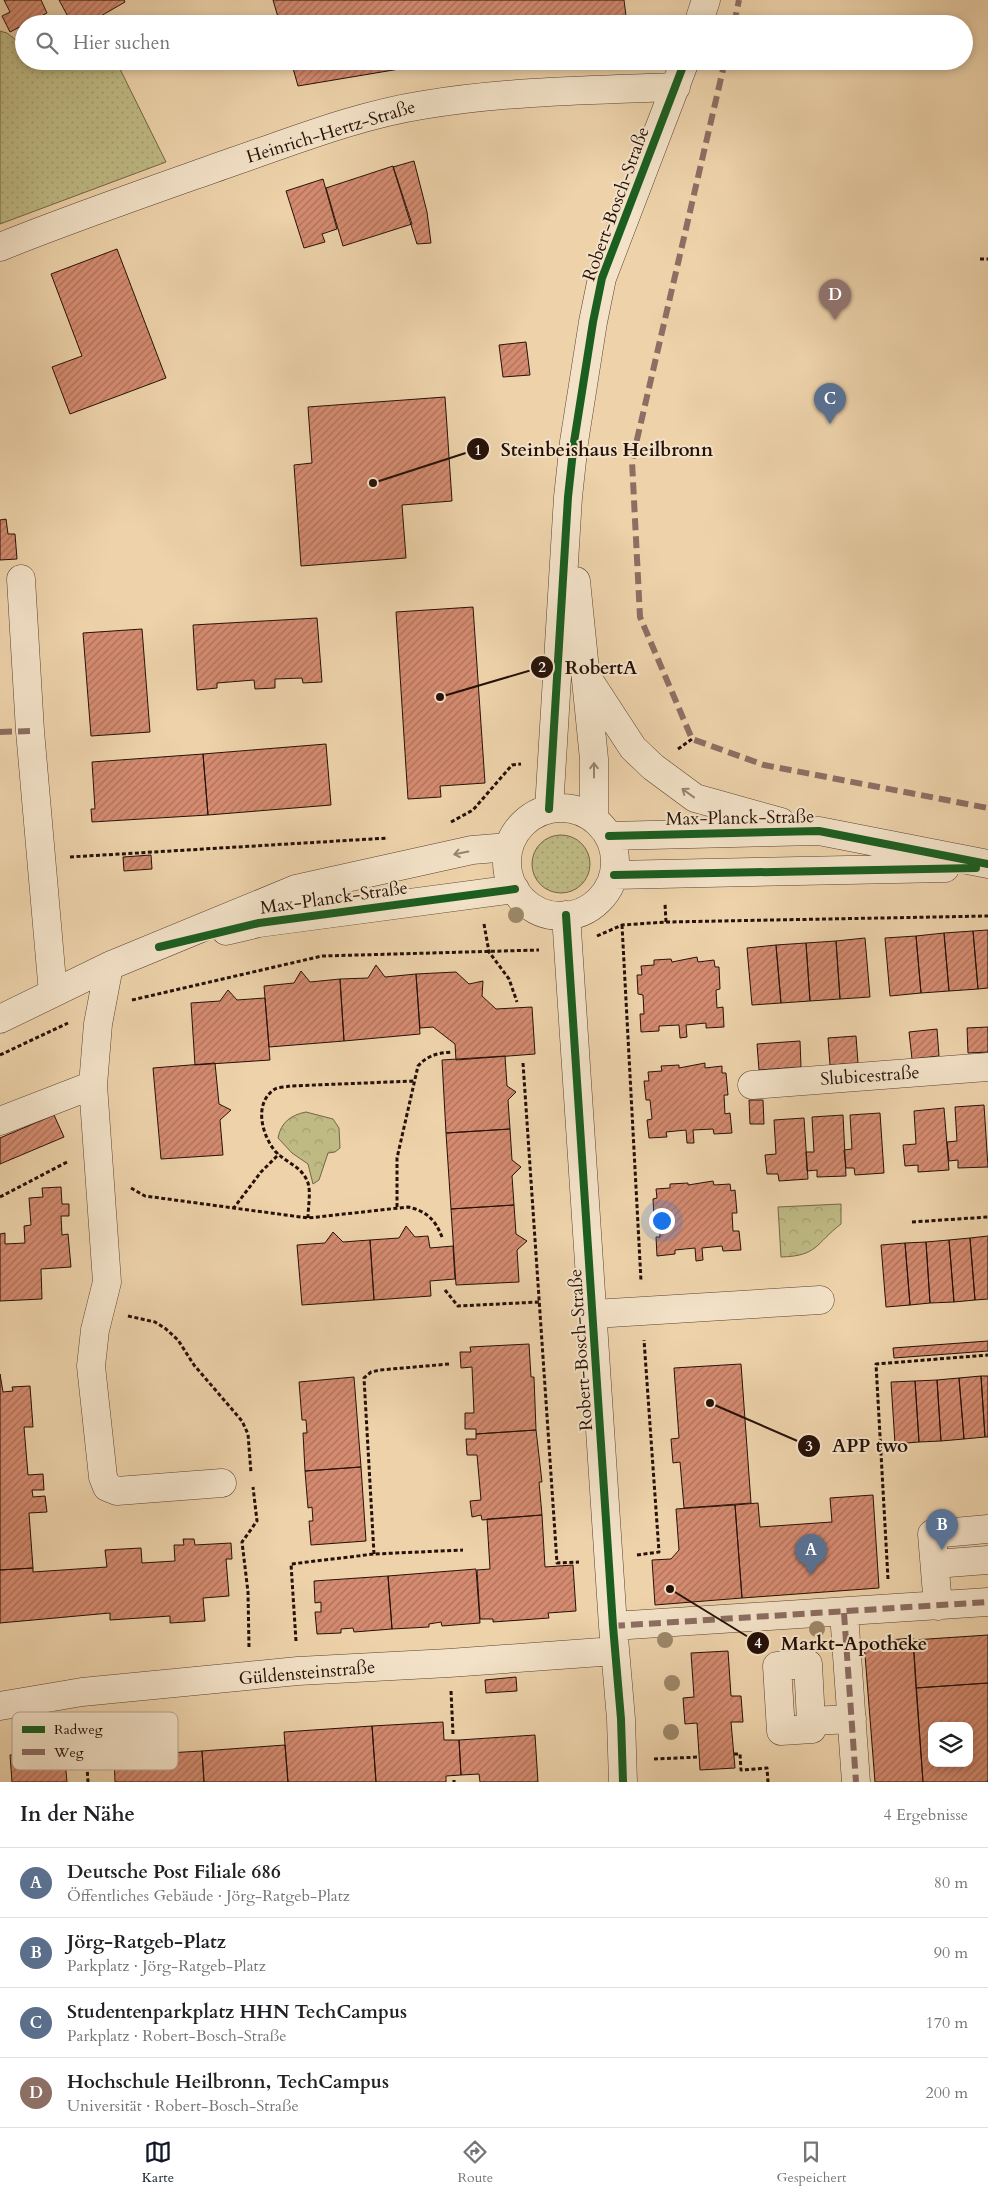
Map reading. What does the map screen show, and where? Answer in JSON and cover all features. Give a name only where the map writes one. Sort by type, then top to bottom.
[{"type":"street","points":[[701,15],[706,0]]},
{"type":"street","name":"Robert-Bosch-Straße","points":[[549,809],[568,497],[582,384],[602,278],[682,70]]},
{"type":"street","name":"Heinrich-Hertz-Straße","points":[[0,247],[62,222],[285,144],[389,112],[423,105],[513,95],[676,87]]},
{"type":"street","name":"Robert-Bosch-Straße","points":[[568,497],[601,827]]},
{"type":"street","points":[[21,579],[30,730],[53,993]]},
{"type":"street","points":[[585,675],[633,748],[653,767],[695,798],[819,832]]},
{"type":"street","points":[[549,809],[536,814],[524,823],[515,834],[509,847],[507,862],[509,876],[515,889],[524,901],[537,910],[551,915],[566,915],[582,911],[597,902],[608,890],[614,874],[615,855],[601,827]]},
{"type":"street","name":"Max-Planck-Straße","points":[[549,809],[572,810],[601,827],[819,832],[988,866]]},
{"type":"street","name":"Max-Planck-Straße","points":[[0,1019],[109,966],[296,889],[472,850],[509,847]]},
{"type":"street","name":"Max-Planck-Straße","points":[[614,874],[988,866]]},
{"type":"street","name":"Max-Planck-Straße","points":[[159,947],[259,923],[515,889]]},
{"type":"street","name":"Robert-Bosch-Straße","points":[[566,915],[621,1719],[623,1782]]},
{"type":"street","points":[[109,966],[94,1061],[107,1282],[95,1330],[90,1366],[103,1477],[107,1487],[117,1491],[222,1483]]},
{"type":"street","name":"Slubicestraße","points":[[752,1085],[988,1067]]},
{"type":"street","points":[[0,1120],[94,1085]]},
{"type":"street","points":[[594,1314],[820,1300]]},
{"type":"street","points":[[938,1606],[932,1534],[988,1529]]},
{"type":"street","points":[[935,1564],[988,1560]]},
{"type":"street","name":"Güldensteinstraße","points":[[0,1706],[82,1692],[298,1671],[449,1663],[614,1638],[844,1613],[988,1602]]},
{"type":"street","points":[[844,1613],[856,1782]]},
{"type":"street","points":[[811,1721],[852,1719]]},
{"type":"path","points":[[980,259],[988,260]]},
{"type":"path","points":[[42,859],[384,836],[393,840]]},
{"type":"path","points":[[664,872],[666,922]]},
{"type":"path","points":[[0,1055],[101,1008],[322,956],[568,949],[622,925],[666,922],[988,916]]},
{"type":"path","points":[[397,1207],[397,1158],[418,1066],[425,1058],[438,1053],[452,1052]]},
{"type":"path","points":[[523,1063],[557,1563],[584,1562]]},
{"type":"path","points":[[308,1218],[308,1183],[302,1172],[279,1154],[266,1138],[261,1110],[266,1099],[275,1089],[310,1084],[415,1081]]},
{"type":"path","points":[[0,1197],[99,1146]]},
{"type":"path","points":[[233,1209],[261,1172],[279,1154]]},
{"type":"path","points":[[129,1186],[145,1196],[308,1218],[340,1216],[397,1207],[421,1210],[436,1222],[442,1237]]},
{"type":"path","points":[[912,1222],[988,1217]]},
{"type":"path","points":[[445,1290],[458,1306],[539,1302]]},
{"type":"path","points":[[890,1610],[876,1364],[988,1355]]},
{"type":"path","points":[[374,1554],[364,1378],[370,1372],[380,1370],[449,1364]]},
{"type":"path","points":[[298,1671],[291,1564],[374,1554],[464,1550]]},
{"type":"path","points":[[449,1663],[453,1734]]},
{"type":"path","points":[[82,1692],[83,1712]]},
{"type":"path","points":[[734,1754],[740,1754],[741,1770],[766,1768],[768,1782]]},
{"type":"path","points":[[654,1759],[699,1756]]},
{"type":"green space","points":[[0,31],[7,33],[15,39],[15,70],[120,70],[166,162],[0,224]]},
{"type":"green space","points":[[561,835],[572,837],[585,848],[590,864],[588,875],[577,888],[561,893],[550,891],[537,880],[532,864],[534,853],[545,840]]},
{"type":"green space","points":[[306,1112],[333,1119],[339,1128],[340,1148],[335,1152],[328,1153],[319,1180],[313,1184],[308,1164],[292,1153],[278,1138],[279,1132],[291,1117]]},
{"type":"green space","points":[[841,1204],[841,1224],[815,1248],[802,1254],[781,1257],[778,1207]]},
{"type":"building","points":[[4,0],[41,0],[47,13],[43,15],[15,15],[15,29],[10,32],[2,16],[10,12]]},
{"type":"building","points":[[59,0],[124,0],[125,2],[103,15],[67,15]]},
{"type":"building","points":[[273,0],[624,0],[626,15],[277,15]]},
{"type":"building","points":[[294,70],[393,70],[298,86]]},
{"type":"building","points":[[414,161],[427,212],[431,243],[417,244],[393,167]]},
{"type":"building","points":[[393,166],[412,224],[343,246],[326,188]]},
{"type":"building","points":[[323,179],[337,229],[322,234],[325,242],[304,248],[286,191]]},
{"type":"building","points":[[117,249],[166,378],[70,414],[52,367],[82,356],[51,274]]},
{"type":"building","points":[[526,342],[530,375],[503,377],[499,345]]},
{"type":"building","points":[[445,397],[452,501],[402,505],[406,558],[301,566],[294,465],[312,463],[308,407]]},
{"type":"building","points":[[6,519],[8,534],[15,534],[17,559],[0,560],[0,520]]},
{"type":"building","points":[[473,607],[485,783],[440,786],[441,797],[408,799],[396,612]]},
{"type":"building","points":[[317,618],[322,682],[303,683],[302,678],[275,679],[275,688],[255,689],[254,680],[217,683],[217,688],[197,690],[193,625]]},
{"type":"building","points":[[142,629],[150,732],[91,736],[83,633]]},
{"type":"building","points":[[326,744],[331,805],[208,815],[203,754]]},
{"type":"building","points":[[203,754],[208,815],[92,822],[91,809],[95,809],[92,762]]},
{"type":"building","points":[[151,855],[152,869],[124,871],[123,857]]},
{"type":"building","points":[[988,930],[988,988],[978,989],[973,931]]},
{"type":"building","points":[[973,931],[978,989],[949,991],[944,933]]},
{"type":"building","points":[[944,933],[949,991],[921,993],[916,936]]},
{"type":"building","points":[[916,936],[921,993],[890,996],[885,938]]},
{"type":"building","points":[[865,938],[870,997],[840,999],[836,941]]},
{"type":"building","points":[[836,941],[840,999],[810,1001],[806,943]]},
{"type":"building","points":[[806,943],[810,1001],[781,1003],[776,945]]},
{"type":"building","points":[[776,945],[781,1003],[752,1005],[747,948]]},
{"type":"building","points":[[697,957],[698,962],[714,960],[715,967],[719,967],[720,989],[716,990],[717,1008],[723,1007],[724,1027],[706,1028],[706,1023],[686,1025],[687,1037],[680,1038],[679,1025],[659,1026],[659,1031],[641,1032],[640,1014],[644,1014],[643,995],[638,994],[637,975],[642,975],[641,966],[654,965],[654,960],[671,959],[672,962]]},
{"type":"building","points":[[376,965],[385,977],[416,974],[420,1034],[344,1041],[340,979],[368,978]]},
{"type":"building","points":[[301,971],[310,982],[340,979],[344,1041],[269,1047],[264,986],[294,983]]},
{"type":"building","points":[[456,972],[469,984],[483,981],[482,996],[496,1009],[532,1007],[535,1054],[456,1060],[455,1044],[433,1027],[420,1028],[416,974]]},
{"type":"building","points":[[228,990],[237,1000],[265,998],[270,1060],[195,1065],[191,1003],[220,1001]]},
{"type":"building","points":[[988,1027],[988,1052],[968,1053],[967,1028]]},
{"type":"building","points":[[937,1029],[939,1056],[912,1059],[909,1032]]},
{"type":"building","points":[[856,1036],[858,1063],[830,1065],[828,1038]]},
{"type":"building","points":[[800,1041],[801,1067],[759,1070],[757,1044]]},
{"type":"building","points":[[505,1056],[507,1086],[516,1092],[508,1100],[510,1129],[446,1133],[442,1060]]},
{"type":"building","points":[[215,1063],[219,1104],[231,1110],[220,1120],[223,1155],[161,1159],[153,1068]]},
{"type":"building","points":[[705,1063],[705,1068],[722,1066],[722,1073],[726,1073],[728,1095],[724,1095],[725,1114],[730,1113],[732,1133],[714,1134],[713,1129],[693,1130],[694,1143],[687,1143],[686,1130],[666,1132],[667,1137],[649,1138],[647,1120],[652,1119],[650,1100],[646,1100],[644,1081],[649,1081],[648,1072],[662,1071],[661,1066],[679,1065],[679,1068]]},
{"type":"building","points":[[749,1100],[763,1100],[764,1124],[750,1124]]},
{"type":"building","points":[[984,1105],[988,1167],[958,1168],[958,1160],[949,1161],[947,1142],[957,1141],[955,1107]]},
{"type":"building","points":[[944,1108],[949,1170],[918,1172],[918,1165],[905,1166],[903,1145],[916,1144],[914,1111]]},
{"type":"building","points":[[880,1113],[884,1173],[855,1175],[854,1168],[846,1168],[844,1150],[852,1149],[850,1115]]},
{"type":"building","points":[[54,1115],[64,1137],[0,1164],[0,1138]]},
{"type":"building","points":[[843,1115],[846,1176],[817,1177],[817,1170],[807,1171],[806,1152],[814,1152],[812,1117]]},
{"type":"building","points":[[804,1118],[808,1179],[779,1181],[778,1174],[767,1174],[765,1155],[776,1154],[774,1120]]},
{"type":"building","points":[[510,1129],[512,1160],[521,1167],[512,1176],[514,1205],[451,1209],[446,1133]]},
{"type":"building","points":[[713,1181],[714,1185],[730,1184],[731,1191],[735,1190],[737,1213],[732,1213],[733,1231],[739,1231],[741,1250],[723,1251],[722,1246],[702,1248],[703,1260],[696,1261],[695,1248],[675,1250],[675,1254],[657,1256],[656,1237],[660,1237],[659,1217],[654,1218],[653,1199],[657,1198],[656,1189],[670,1188],[670,1184],[688,1183],[688,1185]]},
{"type":"building","points":[[61,1187],[62,1204],[69,1204],[69,1216],[61,1216],[62,1235],[68,1234],[71,1267],[41,1269],[42,1299],[0,1301],[0,1234],[5,1233],[5,1244],[25,1243],[24,1226],[31,1225],[29,1198],[43,1197],[42,1188]]},
{"type":"building","points":[[514,1205],[516,1234],[527,1241],[517,1250],[519,1282],[456,1285],[451,1209]]},
{"type":"building","points":[[406,1226],[415,1237],[428,1236],[430,1248],[453,1246],[455,1279],[430,1281],[431,1296],[374,1300],[370,1240],[399,1238]]},
{"type":"building","points":[[333,1232],[343,1242],[370,1240],[374,1300],[302,1305],[297,1245],[325,1243]]},
{"type":"building","points":[[988,1236],[988,1299],[975,1300],[970,1238]]},
{"type":"building","points":[[970,1238],[975,1300],[954,1302],[949,1240]]},
{"type":"building","points":[[949,1240],[954,1302],[930,1303],[926,1242]]},
{"type":"building","points":[[926,1242],[930,1303],[910,1305],[905,1243]]},
{"type":"building","points":[[905,1243],[910,1305],[886,1307],[881,1245]]},
{"type":"building","points":[[988,1341],[988,1351],[894,1358],[893,1348]]},
{"type":"building","points":[[529,1344],[531,1377],[534,1377],[536,1430],[476,1434],[476,1429],[465,1429],[465,1413],[474,1413],[472,1367],[461,1368],[460,1352],[471,1352],[470,1347]]},
{"type":"building","points":[[741,1364],[751,1503],[684,1508],[680,1462],[673,1463],[671,1439],[679,1438],[674,1368]]},
{"type":"building","points":[[0,1374],[3,1392],[13,1391],[12,1387],[30,1386],[33,1427],[24,1427],[28,1475],[43,1474],[44,1490],[32,1490],[33,1497],[45,1496],[47,1512],[29,1513],[33,1568],[0,1570]]},
{"type":"building","points":[[981,1376],[985,1437],[964,1439],[959,1378]]},
{"type":"building","points":[[981,1376],[988,1376],[988,1437],[985,1437]]},
{"type":"building","points":[[354,1377],[361,1467],[305,1471],[303,1433],[307,1433],[306,1420],[302,1420],[299,1382]]},
{"type":"building","points":[[959,1378],[964,1439],[941,1441],[937,1380]]},
{"type":"building","points":[[937,1380],[941,1441],[919,1442],[915,1381]]},
{"type":"building","points":[[915,1381],[919,1442],[895,1444],[891,1382]]},
{"type":"building","points":[[536,1430],[542,1482],[539,1482],[542,1515],[482,1520],[481,1515],[472,1517],[470,1501],[481,1500],[477,1455],[467,1455],[466,1439],[476,1439],[476,1434]]},
{"type":"building","points":[[361,1467],[366,1541],[311,1545],[309,1521],[313,1521],[312,1507],[308,1508],[305,1471]]},
{"type":"building","points":[[873,1495],[879,1588],[742,1598],[735,1505],[758,1503],[760,1527],[832,1522],[830,1498]]},
{"type":"building","points":[[735,1505],[742,1598],[655,1605],[652,1560],[671,1559],[679,1550],[676,1509]]},
{"type":"building","points":[[542,1515],[545,1567],[573,1565],[576,1611],[548,1613],[549,1618],[493,1622],[493,1619],[480,1619],[477,1570],[490,1569],[487,1519]]},
{"type":"building","points":[[183,1539],[194,1539],[195,1545],[231,1543],[232,1559],[226,1559],[229,1596],[203,1598],[205,1621],[170,1623],[170,1616],[110,1620],[110,1613],[0,1623],[0,1570],[33,1568],[33,1572],[107,1567],[105,1550],[141,1548],[142,1563],[175,1561],[174,1545],[184,1545]]},
{"type":"building","points":[[476,1569],[480,1623],[442,1626],[441,1622],[429,1624],[429,1627],[392,1629],[388,1576]]},
{"type":"building","points":[[388,1576],[392,1629],[354,1632],[353,1628],[341,1629],[341,1633],[317,1634],[315,1612],[321,1612],[321,1602],[315,1603],[314,1581]]},
{"type":"building","points":[[988,1635],[988,1683],[916,1688],[913,1640]]},
{"type":"building","points":[[913,1638],[923,1782],[875,1782],[864,1642]]},
{"type":"building","points":[[728,1651],[731,1696],[741,1696],[743,1722],[731,1722],[735,1768],[700,1770],[697,1723],[685,1724],[683,1698],[694,1697],[691,1653]]},
{"type":"building","points":[[516,1677],[517,1691],[486,1693],[485,1680]]},
{"type":"building","points":[[988,1683],[988,1782],[923,1782],[916,1688]]},
{"type":"building","points":[[443,1722],[444,1740],[459,1740],[461,1775],[446,1776],[446,1782],[376,1782],[372,1726]]},
{"type":"building","points":[[372,1726],[376,1782],[288,1782],[284,1732]]},
{"type":"building","points":[[535,1735],[538,1782],[480,1782],[479,1774],[461,1775],[459,1740]]},
{"type":"building","points":[[285,1745],[288,1782],[204,1782],[202,1751]]},
{"type":"building","points":[[202,1751],[204,1782],[115,1782],[115,1770],[178,1770],[178,1752]]},
{"type":"building","points":[[10,1755],[12,1755],[12,1770],[66,1770],[67,1782],[12,1782]]},
{"type":"marked path","points":[[736,15],[739,0]]},
{"type":"marked path","points":[[723,70],[632,461],[640,617],[692,739],[764,765],[988,808]]},
{"type":"marked path","points":[[0,732],[30,731]]},
{"type":"marked path","points":[[613,1626],[988,1602]]},
{"type":"marked path","points":[[844,1613],[856,1782]]},
{"type":"cycle path","points":[[549,809],[568,497],[574,442],[593,322],[602,278],[682,70]]},
{"type":"cycle path","points":[[609,836],[819,831],[988,864]]},
{"type":"cycle path","points":[[614,875],[976,868]]},
{"type":"cycle path","points":[[159,947],[259,923],[515,889]]},
{"type":"cycle path","points":[[566,915],[613,1626],[621,1719],[623,1782]]},
{"type":"place","name":"Hochschule Heilbronn, TechCampus","points":[[835,320]]},
{"type":"place","name":"Studentenparkplatz HHN TechCampus","points":[[830,424]]},
{"type":"place","name":"Steinbeishaus Heilbronn","points":[[373,483]]},
{"type":"place","name":"RobertA","points":[[440,697]]},
{"type":"place","name":"APP two","points":[[710,1403]]},
{"type":"place","name":"Jörg-Ratgeb-Platz","points":[[942,1550]]},
{"type":"place","name":"Deutsche Post Filiale 686","points":[[811,1575]]},
{"type":"place","name":"Markt-Apotheke","points":[[670,1589]]}]
